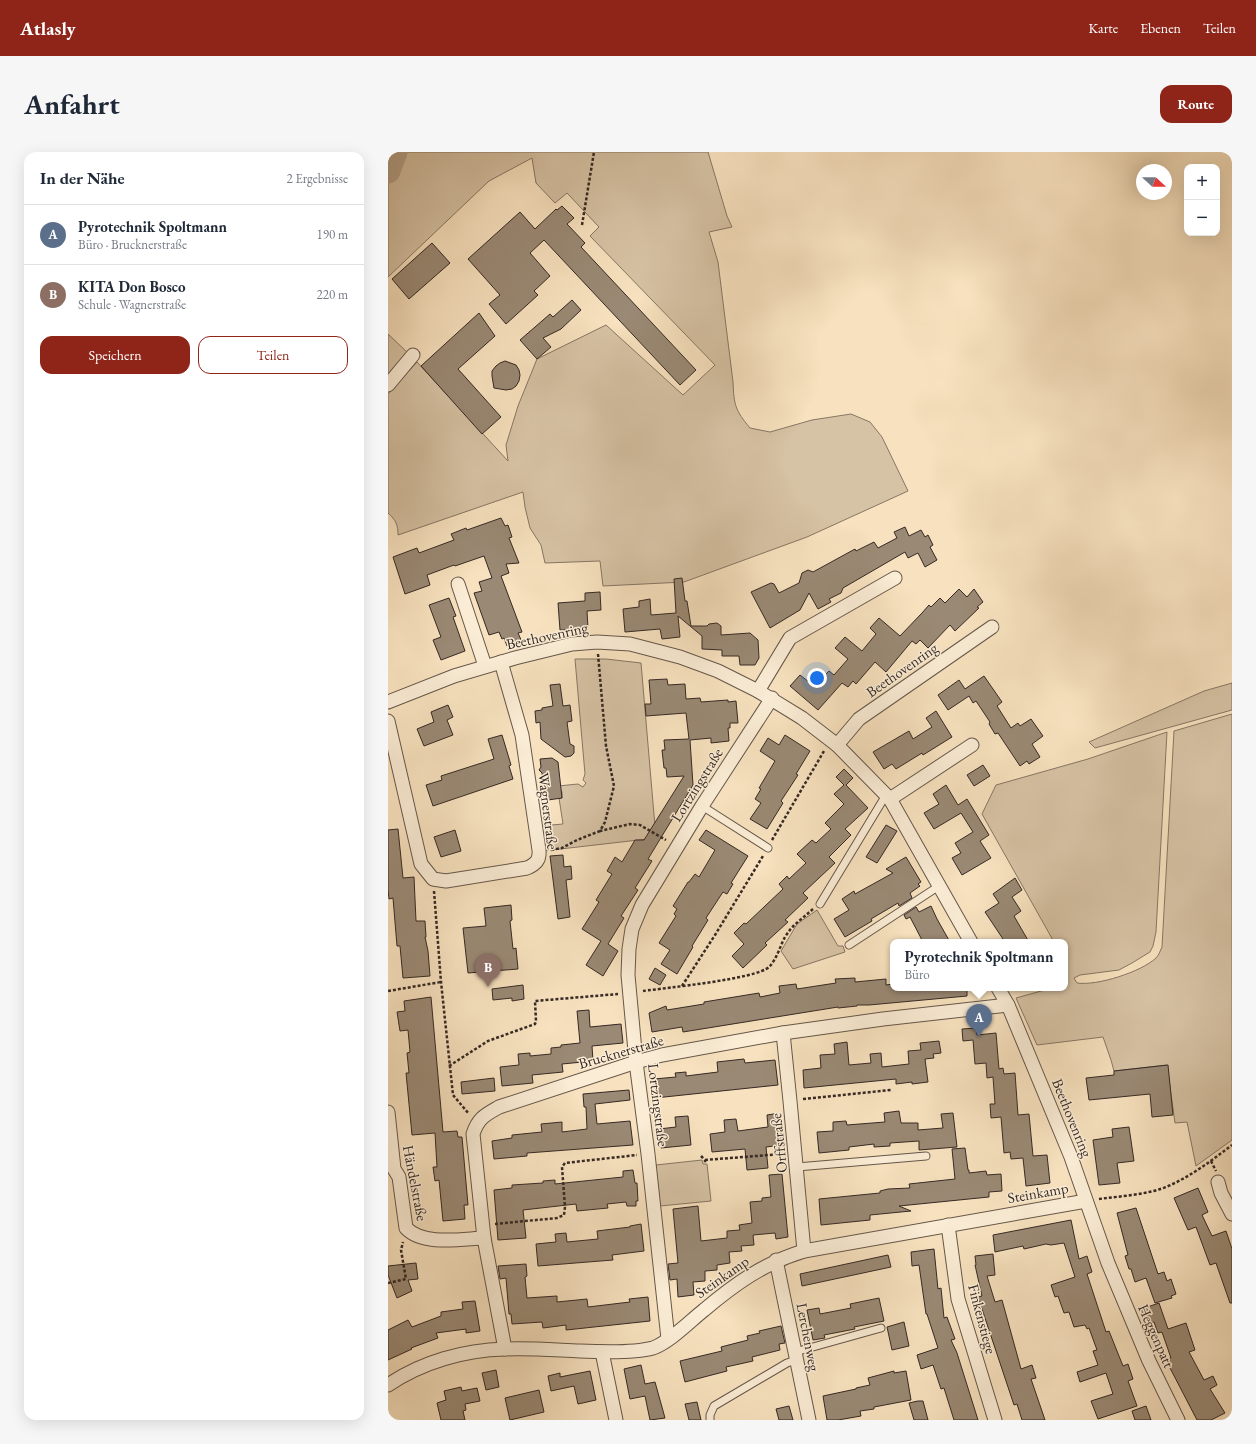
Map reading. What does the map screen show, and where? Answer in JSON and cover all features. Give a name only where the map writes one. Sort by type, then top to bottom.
[{"type":"street","points":[[388,385],[412,355]]},
{"type":"street","points":[[758,691],[790,638],[895,578]]},
{"type":"street","points":[[458,584],[485,666]]},
{"type":"street","name":"Beethovenring","points":[[833,743],[859,719],[992,627]]},
{"type":"street","name":"Beethovenring","points":[[388,702],[454,676],[485,666],[572,644],[597,642],[630,644],[680,657],[718,671],[772,698],[802,718],[833,743],[888,797],[969,939]]},
{"type":"street","name":"Wagnerstraße","points":[[433,879],[446,882],[527,868],[534,865],[539,858],[522,736],[501,662]]},
{"type":"street","name":"Lortzingstraße","points":[[668,1339],[629,993],[629,949],[632,929],[642,906],[677,847],[772,698]]},
{"type":"street","points":[[388,720],[421,864],[433,879]]},
{"type":"street","points":[[888,797],[972,745]]},
{"type":"street","name":"Beethovenring","points":[[1000,991],[1008,1005],[1071,1156],[1108,1263]]},
{"type":"street","name":"Brucknerstraße","points":[[477,1123],[499,1107],[636,1062],[662,1055],[782,1033],[883,1019],[1008,1005]]},
{"type":"street","name":"Orffstraße","points":[[782,1033],[796,1153],[804,1251]]},
{"type":"street","name":"Händelstraße","points":[[388,1112],[394,1169],[399,1177],[406,1228],[418,1237],[439,1240],[483,1232]]},
{"type":"street","points":[[477,1123],[473,1134],[483,1232],[505,1349]]},
{"type":"street","points":[[1218,1182],[1221,1193],[1232,1214]]},
{"type":"street","name":"Steinkamp","points":[[388,1385],[401,1376],[433,1362],[471,1352],[505,1349],[602,1352],[652,1348],[668,1339],[728,1290],[776,1260],[804,1251],[1086,1201]]},
{"type":"street","name":"Finkenstiege","points":[[948,1225],[958,1299],[995,1420]]},
{"type":"street","name":"Lerchenweg","points":[[776,1260],[809,1420]]},
{"type":"street","name":"Heggenpatt","points":[[1108,1263],[1149,1361],[1178,1420]]},
{"type":"street","points":[[602,1352],[616,1420]]},
{"type":"lane","points":[[820,904],[888,797]]},
{"type":"lane","points":[[702,806],[768,848]]},
{"type":"lane","points":[[849,945],[939,886]]},
{"type":"lane","points":[[797,1167],[926,1156]]},
{"type":"lane","points":[[710,1420],[710,1415],[714,1406],[787,1364],[796,1356],[881,1328]]},
{"type":"path","points":[[582,225],[594,152]]},
{"type":"path","points":[[597,642],[606,746],[614,786],[605,822],[600,831]]},
{"type":"path","points":[[682,986],[833,743]]},
{"type":"path","points":[[539,850],[562,848],[600,831],[630,824],[640,825],[677,847]]},
{"type":"path","points":[[433,879],[441,982],[454,1095],[477,1123]]},
{"type":"path","points":[[450,1066],[488,1041],[535,1024],[534,1001],[629,993],[682,986],[740,977],[761,971],[769,967],[784,939],[796,922],[820,904]]},
{"type":"path","points":[[388,991],[441,982]]},
{"type":"path","points":[[790,1101],[891,1090]]},
{"type":"path","points":[[1086,1201],[1133,1195],[1164,1187],[1187,1177],[1232,1145]]},
{"type":"path","points":[[701,1156],[705,1162],[796,1153]]},
{"type":"path","points":[[483,1232],[557,1218],[564,1215],[565,1207],[562,1167],[565,1163],[648,1154]]},
{"type":"path","points":[[388,1283],[406,1279],[401,1250],[406,1228]]},
{"type":"shaded area","points":[[388,152],[708,152],[727,216],[732,227],[709,232],[718,262],[734,396],[738,412],[750,428],[770,432],[812,420],[851,414],[870,422],[882,437],[908,491],[807,537],[684,582],[603,586],[600,561],[545,563],[541,545],[530,528],[523,492],[398,535],[396,523],[388,513],[388,394],[417,362],[508,461],[506,445],[518,406],[537,359],[606,325],[683,395],[715,365],[590,236],[599,227],[567,193],[555,203],[536,183],[532,158],[489,181],[388,277]]},
{"type":"shaded area","points":[[388,334],[409,354],[388,381]]},
{"type":"shaded area","points":[[575,659],[606,659],[641,663],[656,838],[543,851],[540,826],[563,824],[559,798],[562,798],[562,792],[558,786],[578,784],[583,787],[586,783],[583,780],[585,774]]},
{"type":"shaded area","points":[[1232,683],[1232,710],[1095,748],[1089,742],[1204,691]]},
{"type":"shaded area","points":[[1232,714],[1232,1140],[1196,1166],[1187,1122],[1175,1123],[1167,1065],[1114,1071],[1103,1037],[1037,1045],[1016,998],[1041,991],[1068,991],[1068,939],[1052,939],[982,814],[996,785],[1088,759],[1167,732],[1156,932],[1153,946],[1150,952],[1119,970],[1080,975],[1074,978],[1077,983],[1086,983],[1107,980],[1130,973],[1156,958],[1162,947],[1174,731]]},
{"type":"shaded area","points":[[817,910],[838,946],[843,946],[845,952],[793,969],[781,951],[797,924]]},
{"type":"shaded area","points":[[702,1160],[703,1164],[707,1164],[711,1201],[660,1206],[656,1165]]},
{"type":"building","points":[[562,206],[574,218],[567,224],[585,243],[581,247],[696,370],[680,385],[544,240],[530,253],[550,276],[534,291],[538,295],[506,324],[489,304],[500,295],[468,259],[520,212],[535,229],[556,209],[557,210]]},
{"type":"building","points":[[432,243],[450,263],[409,299],[392,279]]},
{"type":"building","points":[[572,300],[581,310],[561,329],[543,338],[551,347],[537,359],[520,340],[550,314],[553,317]]},
{"type":"building","points":[[479,313],[495,336],[458,369],[501,417],[482,434],[421,366]]},
{"type":"building","points":[[505,361],[516,365],[520,375],[519,381],[512,389],[506,390],[494,388],[492,371],[496,366]]},
{"type":"building","points":[[501,518],[505,526],[508,525],[512,537],[509,538],[519,563],[506,564],[509,573],[501,576],[522,632],[518,633],[522,642],[507,646],[504,638],[502,639],[499,632],[489,635],[474,593],[482,591],[479,582],[492,578],[484,556],[427,575],[430,585],[405,594],[393,557],[417,548],[419,553],[454,540],[451,534]]},
{"type":"building","points":[[905,527],[909,536],[921,530],[925,537],[928,535],[933,545],[930,547],[937,560],[925,567],[918,553],[908,558],[905,552],[843,588],[841,593],[829,599],[831,602],[818,609],[809,593],[800,610],[770,628],[751,592],[771,583],[774,584],[779,593],[799,583],[802,573],[808,570],[813,572],[855,549],[856,551],[874,542],[878,548],[897,538],[894,532]]},
{"type":"building","points":[[682,578],[685,601],[687,601],[691,626],[707,626],[709,624],[717,623],[721,626],[721,635],[750,633],[758,640],[759,658],[755,665],[740,665],[739,656],[722,656],[722,650],[702,649],[702,636],[678,616],[680,637],[662,639],[660,629],[625,632],[623,609],[639,607],[639,601],[650,599],[651,615],[676,613],[674,579]]},
{"type":"building","points":[[959,589],[967,597],[974,589],[983,602],[977,607],[979,608],[955,631],[950,625],[928,648],[920,640],[916,644],[912,641],[886,672],[875,662],[856,684],[853,681],[848,687],[842,683],[818,710],[790,686],[800,675],[809,682],[819,672],[824,676],[829,671],[834,675],[848,659],[835,648],[845,637],[862,651],[876,634],[870,628],[879,618],[900,636],[929,605],[931,607],[940,598],[945,603]]},
{"type":"building","points":[[600,592],[601,610],[587,611],[588,628],[582,630],[560,630],[558,603],[585,601],[585,593]]},
{"type":"building","points":[[449,598],[456,616],[453,617],[465,651],[441,660],[433,640],[441,637],[429,605]]},
{"type":"building","points":[[984,676],[1002,702],[997,706],[1011,728],[1018,723],[1020,726],[1031,719],[1043,736],[1032,744],[1040,757],[1029,764],[1027,761],[1020,766],[998,733],[995,734],[989,724],[990,722],[976,701],[973,703],[969,696],[948,710],[938,695],[959,680],[965,689]]},
{"type":"building","points":[[667,679],[668,685],[685,684],[686,699],[700,698],[701,702],[728,700],[728,702],[736,701],[738,723],[730,723],[730,728],[728,728],[729,741],[711,743],[711,738],[690,740],[693,785],[648,859],[652,861],[635,888],[638,890],[621,916],[624,918],[608,944],[618,951],[603,976],[586,965],[601,941],[582,929],[599,902],[596,900],[612,874],[607,871],[615,857],[622,862],[635,840],[644,840],[684,776],[667,777],[666,768],[664,768],[662,750],[665,750],[664,740],[689,739],[686,713],[646,716],[645,704],[651,704],[649,680]]},
{"type":"building","points":[[560,684],[563,706],[570,705],[572,721],[567,722],[570,744],[574,746],[574,753],[571,756],[565,757],[541,739],[540,722],[536,723],[535,711],[553,706],[550,685]]},
{"type":"building","points":[[448,705],[453,717],[447,720],[453,735],[424,746],[417,729],[434,722],[431,712]]},
{"type":"building","points":[[936,711],[952,737],[923,755],[922,753],[896,769],[892,764],[884,769],[873,752],[909,731],[913,739],[932,727],[926,718]]},
{"type":"building","points":[[502,735],[511,765],[509,766],[513,779],[433,806],[426,785],[442,780],[441,776],[494,759],[488,739]]},
{"type":"building","points":[[785,735],[810,751],[796,774],[798,775],[781,801],[783,803],[767,829],[750,819],[761,803],[755,799],[761,789],[759,788],[775,761],[760,751],[768,738],[779,745]]},
{"type":"building","points":[[552,758],[558,762],[562,798],[548,800],[545,781],[543,780],[542,773],[539,770],[541,767],[540,759]]},
{"type":"building","points":[[983,765],[990,776],[974,786],[967,775]]},
{"type":"building","points":[[844,769],[853,778],[846,785],[868,808],[845,829],[851,835],[829,857],[835,863],[803,893],[808,898],[785,920],[788,922],[765,943],[767,945],[743,968],[732,956],[744,944],[734,933],[744,923],[746,924],[783,889],[779,884],[787,876],[789,879],[806,863],[797,854],[812,840],[816,843],[831,829],[825,823],[844,804],[834,794],[844,785],[836,777]]},
{"type":"building","points":[[946,785],[958,805],[967,799],[989,835],[980,841],[991,858],[962,875],[952,858],[961,853],[955,843],[973,832],[961,813],[934,829],[924,813],[939,804],[933,794]]},
{"type":"building","points":[[886,825],[897,831],[877,863],[866,857]]},
{"type":"building","points":[[398,829],[403,878],[414,877],[416,921],[425,921],[425,937],[430,976],[403,978],[400,946],[397,946],[393,898],[389,899],[388,889],[388,830]]},
{"type":"building","points":[[455,830],[461,851],[441,857],[434,837]]},
{"type":"building","points":[[706,830],[748,856],[731,883],[733,884],[727,894],[723,892],[706,918],[708,920],[677,974],[661,964],[670,950],[659,943],[676,916],[674,914],[677,909],[673,906],[688,882],[695,874],[699,877],[715,850],[699,840]]},
{"type":"building","points":[[563,855],[564,867],[571,866],[572,879],[566,880],[570,917],[558,919],[550,856]]},
{"type":"building","points":[[906,857],[921,882],[918,884],[920,886],[910,893],[912,898],[899,906],[898,903],[845,937],[834,919],[849,910],[842,899],[854,891],[855,894],[893,873],[886,869]]},
{"type":"building","points":[[1015,878],[1022,890],[1012,897],[1021,911],[1014,916],[1027,939],[1003,939],[985,912],[999,903],[993,894]]},
{"type":"building","points":[[511,905],[512,920],[510,921],[513,949],[516,948],[518,969],[468,973],[463,928],[486,926],[484,908]]},
{"type":"building","points":[[931,906],[948,939],[921,939],[910,917],[906,919],[904,915],[916,907],[919,912]]},
{"type":"building","points":[[655,968],[666,975],[660,985],[649,979]]},
{"type":"building","points":[[855,978],[855,982],[886,979],[886,985],[890,984],[890,991],[967,991],[967,996],[838,1007],[683,1032],[682,1027],[652,1032],[649,1013],[666,1006],[667,1010],[759,993],[760,997],[780,993],[779,986],[796,984],[797,989],[836,983],[835,979]]},
{"type":"building","points":[[523,985],[524,999],[512,1001],[512,998],[493,1000],[492,989]]},
{"type":"building","points":[[431,997],[443,1132],[457,1131],[458,1137],[462,1137],[468,1205],[464,1205],[465,1219],[443,1221],[439,1180],[435,1181],[433,1167],[437,1167],[435,1133],[412,1135],[406,1073],[409,1073],[407,1053],[410,1052],[408,1030],[400,1031],[397,1012],[405,1011],[404,1001]]},
{"type":"building","points":[[589,1010],[590,1027],[621,1024],[623,1043],[592,1046],[593,1061],[562,1064],[563,1072],[532,1075],[533,1083],[502,1086],[500,1067],[519,1065],[518,1054],[530,1053],[530,1056],[551,1054],[551,1048],[561,1047],[561,1045],[580,1043],[577,1011]]},
{"type":"building","points":[[976,1028],[977,1035],[996,1033],[999,1069],[1003,1068],[1004,1074],[1015,1073],[1018,1115],[1029,1114],[1033,1156],[1047,1155],[1050,1183],[1026,1186],[1023,1158],[1011,1159],[1010,1152],[1004,1153],[1001,1117],[991,1118],[990,1104],[995,1104],[993,1077],[987,1078],[986,1063],[975,1064],[973,1040],[963,1041],[962,1029]]},
{"type":"building","points":[[939,1041],[941,1053],[933,1054],[934,1058],[925,1059],[928,1082],[896,1084],[896,1079],[804,1088],[803,1070],[821,1068],[820,1055],[835,1054],[834,1044],[847,1042],[849,1065],[871,1063],[870,1054],[881,1053],[882,1067],[909,1064],[908,1051],[921,1050],[920,1043]]},
{"type":"building","points":[[744,1059],[745,1063],[775,1060],[778,1085],[655,1098],[654,1079],[676,1077],[675,1073],[686,1072],[686,1076],[718,1072],[717,1062]]},
{"type":"building","points":[[1168,1065],[1173,1115],[1152,1117],[1150,1094],[1089,1100],[1086,1078],[1114,1075],[1114,1071]]},
{"type":"building","points":[[494,1078],[495,1091],[462,1094],[461,1082]]},
{"type":"building","points":[[629,1090],[630,1100],[595,1104],[597,1124],[630,1121],[633,1145],[527,1153],[527,1156],[494,1159],[492,1141],[512,1138],[512,1135],[542,1132],[541,1124],[562,1122],[562,1132],[587,1129],[586,1107],[584,1107],[583,1094]]},
{"type":"building","points":[[899,1111],[901,1123],[918,1123],[918,1130],[943,1128],[941,1114],[953,1113],[957,1147],[919,1150],[919,1141],[890,1143],[890,1146],[874,1147],[874,1144],[849,1147],[849,1150],[819,1153],[817,1132],[833,1131],[833,1122],[846,1121],[847,1125],[885,1122],[884,1113]]},
{"type":"building","points":[[780,1113],[783,1145],[766,1147],[768,1168],[747,1170],[745,1149],[712,1152],[710,1134],[725,1132],[724,1120],[736,1119],[738,1131],[768,1127],[767,1115]]},
{"type":"building","points":[[688,1116],[691,1145],[661,1148],[659,1129],[676,1127],[675,1117]]},
{"type":"building","points":[[1129,1127],[1134,1161],[1117,1163],[1120,1183],[1099,1185],[1093,1140],[1113,1137],[1112,1129]]},
{"type":"building","points":[[965,1148],[969,1173],[986,1171],[987,1175],[1001,1174],[1002,1191],[989,1192],[989,1197],[899,1206],[911,1211],[870,1215],[870,1220],[821,1225],[819,1199],[880,1193],[880,1191],[888,1189],[910,1188],[909,1184],[955,1179],[952,1149]]},
{"type":"building","points":[[633,1170],[635,1183],[637,1183],[638,1201],[636,1201],[636,1206],[627,1206],[626,1202],[607,1204],[608,1208],[577,1211],[576,1204],[523,1210],[526,1238],[498,1240],[494,1190],[512,1188],[512,1185],[543,1183],[543,1181],[555,1180],[555,1184],[623,1177],[623,1171]]},
{"type":"building","points":[[782,1174],[788,1237],[776,1239],[775,1233],[753,1235],[754,1245],[741,1246],[742,1251],[729,1252],[730,1263],[717,1265],[717,1270],[705,1271],[705,1281],[693,1282],[694,1295],[678,1297],[677,1279],[670,1280],[668,1264],[678,1263],[673,1209],[698,1206],[701,1241],[727,1238],[727,1231],[740,1230],[739,1225],[752,1223],[750,1202],[762,1201],[762,1198],[771,1197],[769,1175]]},
{"type":"building","points":[[1198,1188],[1208,1212],[1202,1215],[1212,1236],[1226,1231],[1232,1249],[1232,1303],[1230,1303],[1216,1263],[1210,1265],[1196,1227],[1188,1230],[1174,1198]]},
{"type":"building","points":[[1136,1208],[1158,1274],[1164,1272],[1167,1281],[1171,1279],[1176,1294],[1171,1296],[1172,1298],[1155,1303],[1146,1278],[1135,1282],[1131,1269],[1129,1269],[1125,1256],[1128,1255],[1117,1213]]},
{"type":"building","points":[[1071,1220],[1079,1259],[1087,1256],[1092,1272],[1087,1274],[1106,1332],[1109,1331],[1123,1366],[1128,1364],[1133,1379],[1128,1381],[1137,1406],[1098,1419],[1091,1401],[1113,1394],[1106,1373],[1080,1382],[1077,1372],[1098,1365],[1093,1351],[1097,1350],[1089,1328],[1087,1329],[1085,1325],[1074,1327],[1069,1312],[1064,1313],[1058,1296],[1055,1297],[1051,1285],[1075,1277],[1064,1243],[1051,1245],[1046,1244],[1024,1249],[1023,1246],[995,1252],[993,1235]]},
{"type":"building","points":[[641,1224],[644,1251],[612,1255],[613,1260],[538,1266],[536,1244],[556,1242],[555,1234],[566,1233],[567,1242],[598,1239],[597,1231],[630,1227]]},
{"type":"building","points":[[934,1249],[938,1289],[941,1288],[944,1318],[947,1317],[955,1339],[951,1340],[957,1353],[978,1420],[954,1420],[944,1388],[941,1389],[933,1365],[921,1369],[917,1355],[938,1348],[926,1314],[919,1265],[912,1266],[911,1252]]},
{"type":"building","points":[[993,1254],[995,1275],[987,1276],[995,1302],[1002,1300],[1021,1369],[1032,1365],[1036,1378],[1031,1379],[1045,1420],[1022,1420],[1017,1404],[1014,1405],[978,1297],[982,1296],[975,1265],[975,1256]]},
{"type":"building","points":[[888,1255],[891,1267],[802,1286],[800,1274]]},
{"type":"building","points":[[416,1263],[418,1279],[408,1280],[412,1291],[397,1298],[388,1275],[388,1266]]},
{"type":"building","points":[[526,1264],[527,1276],[525,1277],[527,1298],[557,1296],[557,1302],[587,1299],[588,1307],[630,1302],[629,1299],[648,1297],[650,1321],[566,1330],[566,1325],[543,1328],[542,1322],[512,1324],[511,1314],[509,1314],[506,1278],[500,1279],[498,1266]]},
{"type":"building","points":[[879,1298],[884,1321],[854,1327],[855,1329],[824,1335],[825,1338],[813,1340],[807,1310],[819,1308],[820,1314],[851,1308],[850,1304]]},
{"type":"building","points":[[475,1301],[480,1331],[466,1333],[466,1329],[436,1333],[438,1338],[411,1348],[412,1349],[388,1360],[388,1330],[408,1320],[412,1327],[441,1316],[441,1312],[463,1309],[462,1302]]},
{"type":"building","points":[[1159,1303],[1168,1329],[1186,1323],[1195,1350],[1189,1352],[1204,1380],[1213,1376],[1217,1385],[1210,1389],[1225,1413],[1211,1420],[1197,1420],[1170,1368],[1167,1359],[1171,1358],[1162,1332],[1158,1333],[1154,1322],[1145,1325],[1139,1310]]},
{"type":"building","points":[[904,1322],[909,1346],[892,1350],[887,1327]]},
{"type":"building","points":[[781,1326],[785,1343],[779,1344],[780,1350],[752,1357],[753,1361],[726,1367],[727,1371],[685,1382],[680,1361],[722,1351],[721,1347],[748,1340],[747,1336],[760,1333],[759,1331]]},
{"type":"building","points":[[641,1365],[645,1384],[655,1382],[665,1418],[650,1420],[645,1396],[630,1399],[624,1369]]},
{"type":"building","points":[[496,1370],[499,1387],[486,1390],[482,1373]]},
{"type":"building","points":[[590,1371],[596,1400],[578,1404],[574,1386],[551,1391],[548,1376],[560,1373],[560,1377]]},
{"type":"building","points":[[894,1371],[894,1373],[906,1371],[911,1400],[860,1411],[861,1416],[838,1420],[827,1420],[823,1396],[870,1385],[868,1378]]},
{"type":"building","points":[[461,1387],[462,1391],[477,1388],[480,1401],[465,1404],[466,1410],[463,1411],[465,1420],[441,1420],[437,1403],[446,1400],[444,1391]]},
{"type":"building","points":[[539,1390],[544,1412],[510,1420],[505,1398]]},
{"type":"building","points":[[923,1401],[928,1420],[914,1420],[909,1403]]},
{"type":"building","points":[[697,1402],[701,1420],[689,1420],[685,1404]]},
{"type":"building","points":[[789,1406],[793,1420],[779,1420],[776,1409]]},
{"type":"building","points":[[1146,1406],[1151,1420],[1135,1420],[1132,1411]]},
{"type":"waterway","points":[[388,171],[395,152]]},
{"type":"place","name":"KITA Don Bosco","points":[[488,987]]},
{"type":"place","name":"Pyrotechnik Spoltmann","points":[[979,1037]]}]
